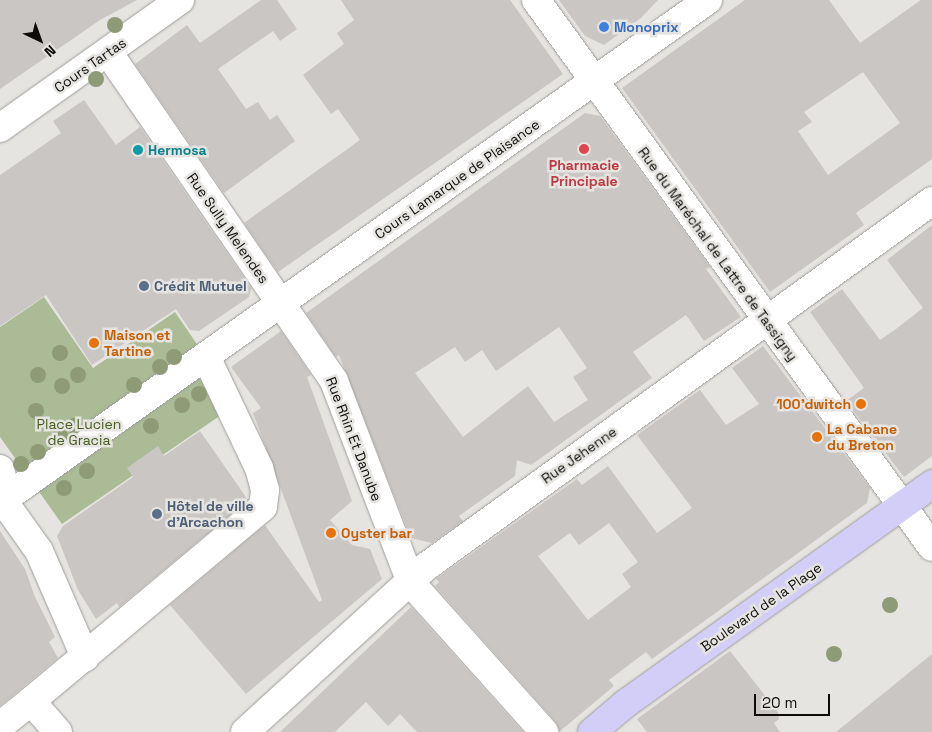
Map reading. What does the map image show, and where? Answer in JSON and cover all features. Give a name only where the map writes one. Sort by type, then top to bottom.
[{"type":"main road","name":"Boulevard de la Plage","points":[[592,732],[625,704],[932,484]]},
{"type":"street","name":"Cours Tartas","points":[[0,128],[108,52],[147,10],[180,0]]},
{"type":"street","name":"Rue du Maréchal de Lattre de Tassigny","points":[[536,0],[932,547]]},
{"type":"street","name":"Cours Lamarque de Plaisance","points":[[206,357],[708,0]]},
{"type":"street","name":"Rue Sully Melendes","points":[[108,52],[281,304]]},
{"type":"street","name":"Rue Jehenne","points":[[245,732],[341,642],[475,528],[767,321],[932,201]]},
{"type":"street","name":"Rue Rhin Et Danube","points":[[281,304],[334,381],[411,583]]},
{"type":"street","points":[[0,726],[263,507],[265,490],[259,468],[206,357],[1,500]]},
{"type":"street","points":[[0,469],[4,484],[1,500],[39,551],[85,657]]},
{"type":"street","points":[[411,583],[544,732]]},
{"type":"street","points":[[31,702],[58,732]]},
{"type":"green space","name":"Place Lucien de Gracia","points":[[44,297],[93,368],[175,312],[203,353],[189,363],[224,413],[62,524],[0,437],[0,327]]},
{"type":"building","points":[[0,0],[137,0],[100,20],[0,89]]},
{"type":"building","points":[[261,0],[277,0],[297,29],[280,41],[273,31],[218,69],[246,109],[258,102],[270,120],[277,115],[295,141],[224,193],[135,64],[187,25],[200,43]]},
{"type":"building","points":[[341,0],[510,0],[563,74],[278,272],[244,223],[360,140],[338,109],[331,114],[303,75],[344,44],[337,33],[354,20]]},
{"type":"building","name":"Monoprix","points":[[559,0],[658,0],[641,18],[604,45],[585,36]]},
{"type":"building","points":[[745,0],[829,0],[860,43],[921,0],[932,0],[932,159],[856,213],[864,225],[770,292],[622,88]],"holes":[[[863,72],[900,123],[828,175],[798,131],[812,122],[804,112]]]},
{"type":"building","points":[[84,100],[116,145],[140,127],[251,288],[249,297],[199,331],[190,330],[176,309],[92,365],[46,295],[0,326],[0,175],[61,133],[53,121]]},
{"type":"building","points":[[585,113],[600,116],[710,267],[706,269],[741,317],[704,341],[686,315],[633,352],[652,378],[531,465],[517,460],[515,476],[459,516],[463,521],[432,543],[411,538],[339,355],[336,357],[306,313]],"holes":[[[559,327],[587,368],[573,377],[588,400],[554,422],[528,386],[463,437],[415,373],[455,347],[465,362],[482,350],[496,371]]]},
{"type":"building","points":[[932,225],[932,456],[904,477],[846,401],[864,388],[810,312],[842,289],[880,340],[896,329],[923,308],[887,260]]},
{"type":"building","points":[[281,331],[311,375],[307,377],[352,501],[330,520],[352,545],[370,549],[382,579],[246,694],[170,605],[265,525],[319,602],[322,600],[253,413],[261,408],[231,367]]},
{"type":"building","points":[[763,346],[870,488],[867,503],[652,659],[646,652],[609,680],[614,686],[559,732],[556,722],[435,586],[439,582],[436,579],[577,479],[582,485],[608,466],[657,533],[692,508],[637,435],[700,390],[726,425],[759,404],[732,368]],"holes":[[[609,523],[638,562],[622,574],[631,587],[588,620],[538,556],[570,533],[579,545]]]},
{"type":"building","name":"Hôtel de ville d'Arcachon","points":[[200,431],[248,500],[119,607],[117,603],[96,619],[78,590],[57,536],[63,526],[133,477],[127,468],[158,446],[164,456]]},
{"type":"building","points":[[0,531],[25,569],[35,597],[55,637],[49,642],[58,658],[0,706]]},
{"type":"building","points":[[411,607],[523,732],[417,732],[400,714],[388,726],[366,702],[335,732],[280,732]]},
{"type":"building","points":[[730,651],[778,712],[779,719],[774,723],[780,732],[647,732],[637,719]]},
{"type":"building","points":[[932,654],[932,732],[836,732]]},
{"type":"place","name":"Monoprix","points":[[604,27]]},
{"type":"place","name":"Pharmacie Principale","points":[[584,149]]},
{"type":"place","name":"Hermosa","points":[[138,150]]},
{"type":"place","name":"Crédit Mutuel","points":[[144,286]]},
{"type":"place","name":"Maison et Tartine","points":[[94,343]]},
{"type":"place","name":"100'dwitch","points":[[861,404]]},
{"type":"place","name":"La Cabane du Breton","points":[[817,437]]},
{"type":"place","name":"Hôtel de ville d'Arcachon","points":[[157,514]]},
{"type":"place","name":"Oyster bar","points":[[331,533]]}]
